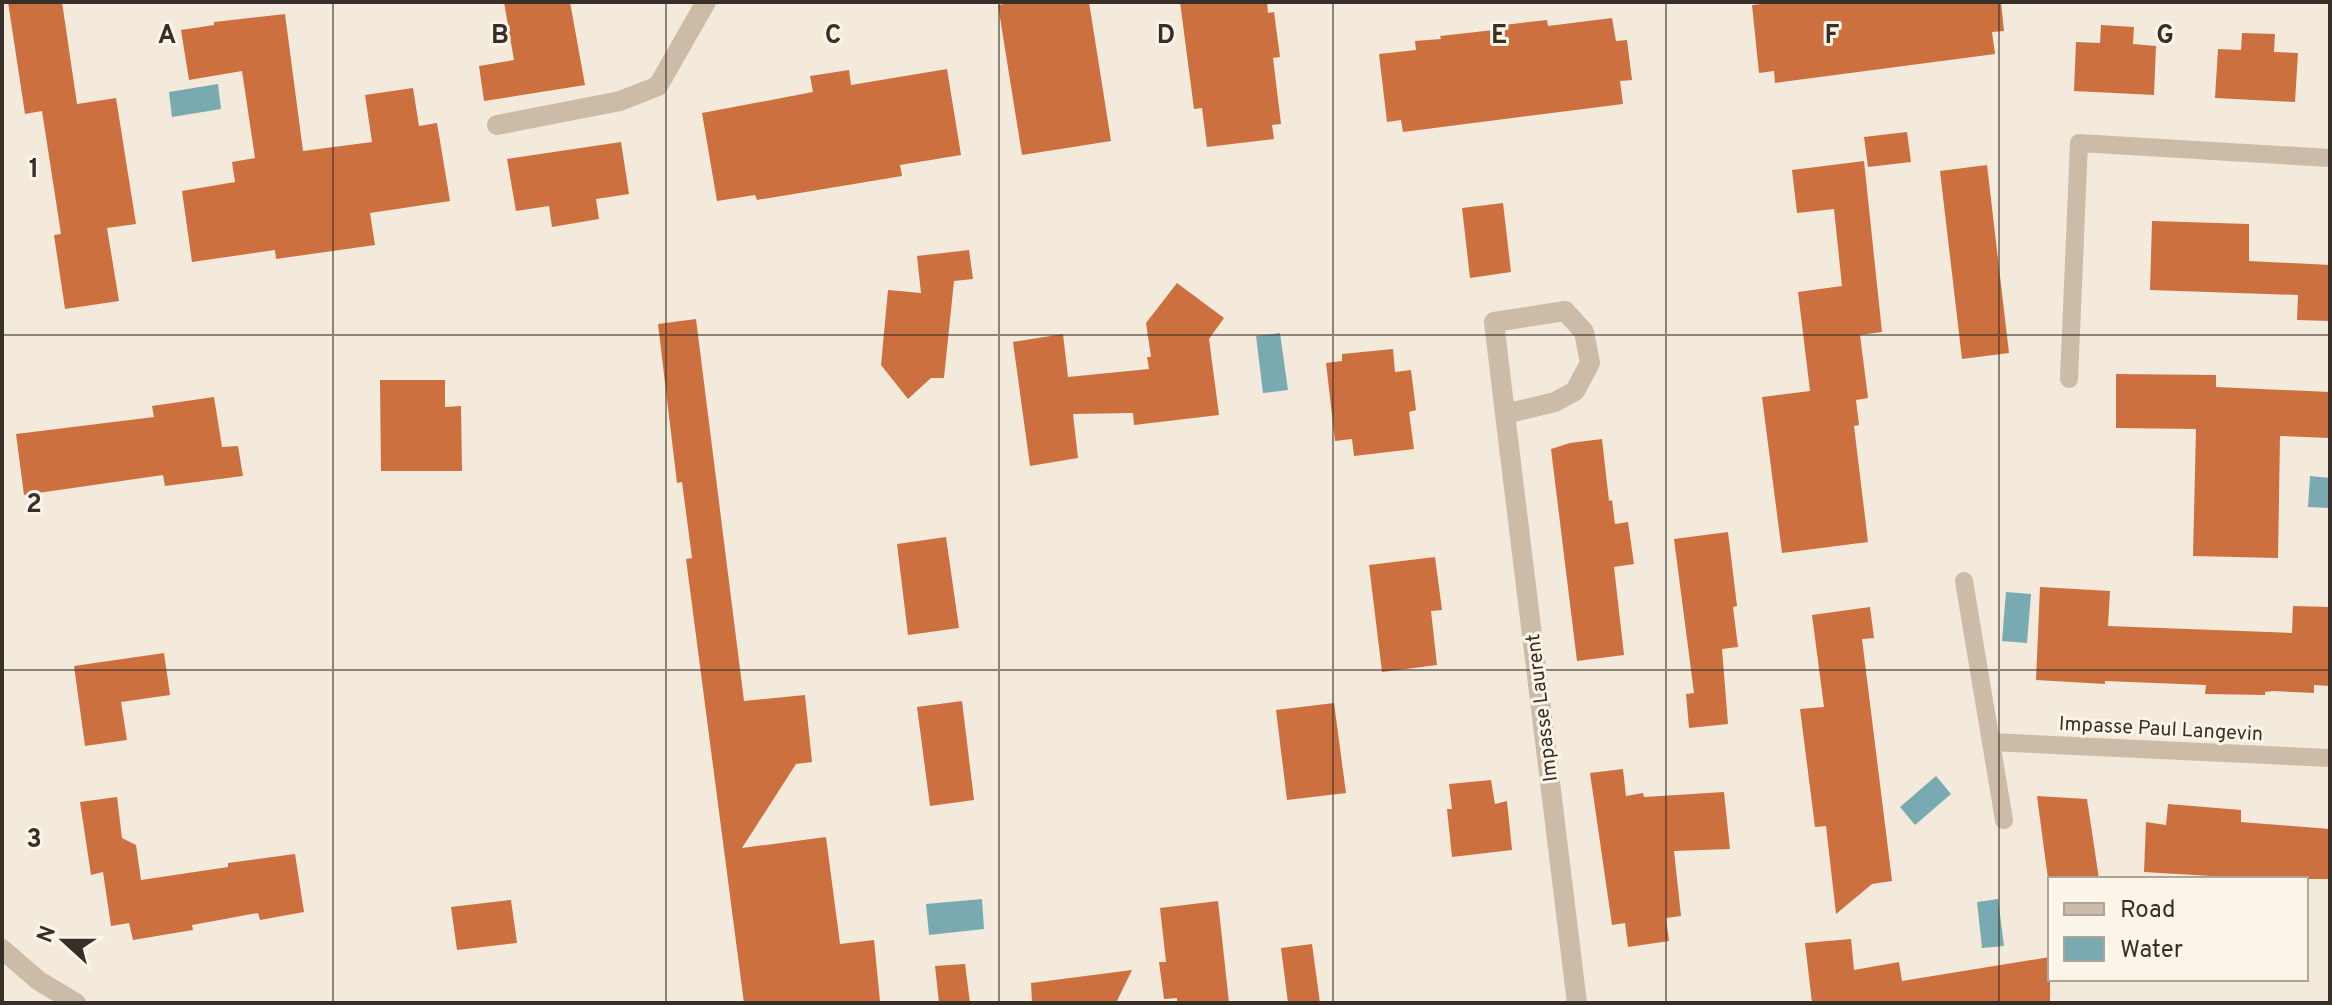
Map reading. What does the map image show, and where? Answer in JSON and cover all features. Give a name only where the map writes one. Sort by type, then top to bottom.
[{"type":"street","points":[[497,125],[620,101],[658,86],[706,2]]},
{"type":"street","name":"Impasse Laurent","points":[[1505,414],[1555,402],[1575,391],[1590,363],[1584,332],[1565,311],[1494,322],[1505,414],[1577,1003]]},
{"type":"street","points":[[2,949],[39,981],[76,1003]]},
{"type":"lane","points":[[2069,379],[2079,143],[2330,158]]},
{"type":"lane","points":[[1964,581],[2004,820]]},
{"type":"lane","name":"Impasse Paul Langevin","points":[[1991,742],[2330,758]]},
{"type":"water","points":[[218,84],[221,109],[172,117],[169,92]]},
{"type":"water","points":[[1280,333],[1288,390],[1263,393],[1256,336]]},
{"type":"water","points":[[2310,476],[2330,478],[2330,508],[2308,507]]},
{"type":"water","points":[[2006,592],[2031,594],[2027,643],[2002,641]]},
{"type":"water","points":[[1936,776],[1951,794],[1915,825],[1900,807]]},
{"type":"water","points":[[982,899],[984,929],[929,935],[926,904]]},
{"type":"water","points":[[1998,899],[2004,946],[1982,948],[1977,902]]},
{"type":"building","points":[[8,2],[62,2],[77,104],[116,98],[136,224],[107,228],[119,301],[65,309],[54,235],[61,234],[42,111],[25,114]]},
{"type":"building","points":[[504,2],[570,2],[585,85],[484,101],[479,66],[514,60]]},
{"type":"building","points":[[1089,2],[1111,141],[1022,155],[998,5]]},
{"type":"building","points":[[1180,2],[1267,2],[1268,13],[1274,12],[1280,57],[1273,58],[1281,124],[1272,125],[1274,139],[1207,147],[1202,108],[1194,109]]},
{"type":"building","points":[[1782,2],[2001,2],[2004,31],[1992,32],[1995,54],[1775,83],[1774,71],[1759,73],[1752,5]]},
{"type":"building","points":[[285,14],[303,151],[372,142],[365,95],[413,88],[419,126],[437,123],[450,201],[370,213],[375,245],[276,259],[275,250],[192,262],[182,191],[235,182],[232,162],[255,158],[242,71],[189,80],[181,30],[214,25],[214,22]]},
{"type":"building","points":[[1612,18],[1616,41],[1627,40],[1632,80],[1620,81],[1623,104],[1403,132],[1401,120],[1387,122],[1379,54],[1416,50],[1415,41],[1503,29],[1503,25],[1547,20],[1548,26]]},
{"type":"building","points":[[2101,25],[2134,27],[2133,44],[2156,46],[2154,95],[2074,91],[2076,42],[2100,43]]},
{"type":"building","points":[[2242,33],[2275,34],[2274,52],[2298,53],[2295,102],[2215,98],[2218,49],[2241,50]]},
{"type":"building","points":[[947,69],[961,155],[900,165],[902,176],[757,200],[755,195],[717,201],[702,113],[813,92],[810,76],[849,70],[851,85]]},
{"type":"building","points":[[1907,132],[1911,162],[1868,167],[1864,137]]},
{"type":"building","points":[[621,142],[629,194],[596,199],[599,219],[552,227],[549,206],[516,211],[507,159]]},
{"type":"building","points":[[1864,161],[1882,332],[1860,335],[1868,398],[1856,400],[1859,425],[1854,426],[1868,542],[1782,553],[1762,397],[1810,391],[1798,292],[1842,286],[1834,209],[1797,213],[1792,170]]},
{"type":"building","points":[[1987,165],[2009,353],[1962,359],[1940,171]]},
{"type":"building","points":[[1503,203],[1511,272],[1470,278],[1462,208]]},
{"type":"building","points":[[2152,221],[2249,224],[2249,261],[2330,265],[2330,321],[2297,320],[2298,295],[2150,290]]},
{"type":"building","points":[[969,250],[973,279],[954,281],[944,378],[931,378],[908,399],[881,365],[888,290],[921,293],[917,256]]},
{"type":"building","points":[[1177,283],[1224,318],[1209,339],[1219,415],[1134,425],[1133,413],[1073,414],[1078,458],[1030,466],[1013,342],[1063,334],[1068,377],[1149,369],[1147,357],[1151,357],[1146,323]]},
{"type":"building","points":[[696,319],[744,701],[805,695],[812,762],[796,764],[742,848],[826,837],[840,944],[874,940],[880,1001],[744,1003],[686,559],[692,558],[682,482],[677,483],[658,324]]},
{"type":"building","points":[[1393,349],[1395,372],[1411,370],[1416,410],[1409,412],[1414,449],[1354,456],[1352,439],[1335,441],[1326,363],[1342,361],[1342,354]]},
{"type":"building","points":[[2116,374],[2216,375],[2216,387],[2330,392],[2330,438],[2280,436],[2278,558],[2193,556],[2196,429],[2116,428]]},
{"type":"building","points":[[380,380],[445,380],[445,407],[461,406],[462,471],[381,471]]},
{"type":"building","points":[[214,397],[222,447],[238,446],[243,476],[165,486],[163,475],[24,495],[16,434],[154,417],[152,406]]},
{"type":"building","points":[[1602,439],[1609,501],[1612,500],[1615,524],[1628,522],[1634,564],[1614,567],[1624,655],[1577,661],[1551,449]]},
{"type":"building","points":[[1728,532],[1737,606],[1733,607],[1738,647],[1722,649],[1728,724],[1689,728],[1686,694],[1694,693],[1674,539]]},
{"type":"building","points":[[946,537],[959,628],[908,635],[897,544]]},
{"type":"building","points":[[1435,557],[1442,610],[1431,611],[1437,665],[1382,672],[1369,565]]},
{"type":"building","points":[[2040,587],[2110,591],[2108,626],[2292,633],[2293,606],[2330,607],[2330,686],[2314,685],[2314,693],[2205,694],[2206,685],[2036,680]]},
{"type":"building","points":[[1870,607],[1874,638],[1862,639],[1892,881],[1872,884],[1836,914],[1826,826],[1815,827],[1800,709],[1824,707],[1812,615]]},
{"type":"building","points":[[164,653],[170,695],[121,702],[127,740],[85,746],[74,666]]},
{"type":"building","points":[[962,701],[974,800],[930,806],[917,707]]},
{"type":"building","points":[[1334,703],[1346,793],[1287,800],[1276,710]]},
{"type":"building","points":[[1623,769],[1626,796],[1724,792],[1730,849],[1674,851],[1681,916],[1666,918],[1669,941],[1628,947],[1625,923],[1612,925],[1590,773]]},
{"type":"building","points":[[1491,780],[1495,804],[1507,801],[1512,850],[1452,857],[1447,809],[1452,809],[1449,784]]},
{"type":"building","points":[[2037,796],[2087,799],[2099,877],[2048,879]]},
{"type":"building","points":[[117,797],[122,838],[136,845],[141,880],[295,854],[304,912],[260,920],[258,913],[192,925],[193,930],[133,940],[129,923],[111,926],[103,872],[91,875],[80,802]]},
{"type":"building","points":[[2168,804],[2241,810],[2241,822],[2330,829],[2330,879],[2144,872],[2146,822],[2166,825]]},
{"type":"building","points":[[511,900],[517,943],[457,950],[451,907]]},
{"type":"building","points":[[1218,901],[1229,1003],[1177,1003],[1177,998],[1164,999],[1159,962],[1166,962],[1160,908]]},
{"type":"building","points":[[1851,939],[1854,970],[1899,962],[1902,981],[2048,957],[2050,1003],[1812,1003],[1805,943]]},
{"type":"building","points":[[1312,944],[1320,1003],[1288,1003],[1281,948]]},
{"type":"building","points":[[965,964],[970,1003],[939,1003],[935,966]]},
{"type":"building","points":[[1132,970],[1116,1003],[1032,1003],[1031,983]]}]
